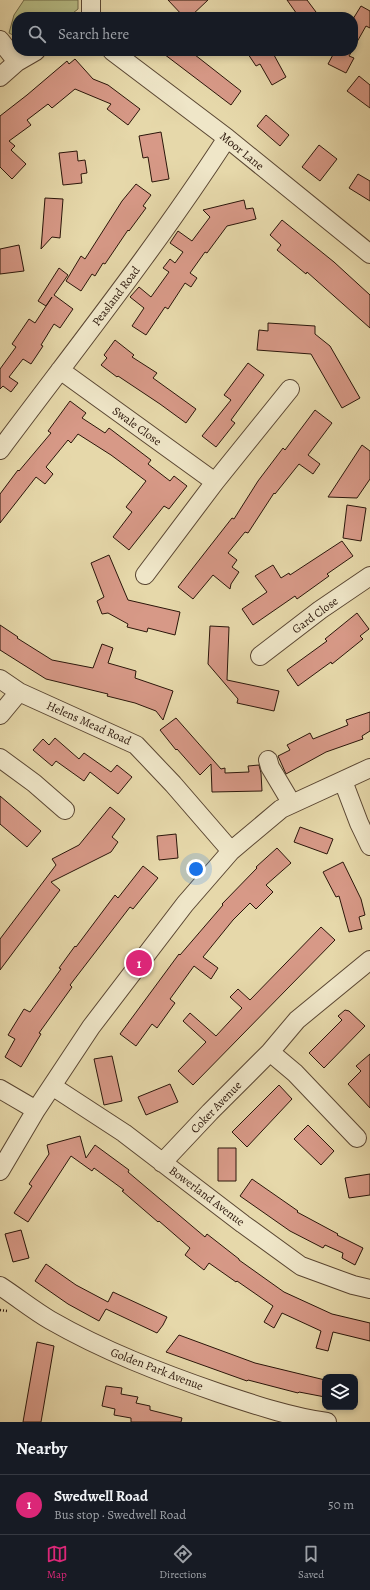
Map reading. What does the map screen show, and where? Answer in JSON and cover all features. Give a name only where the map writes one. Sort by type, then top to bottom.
[{"type":"street","points":[[91,0],[92,12]]},
{"type":"street","points":[[0,40],[12,56]]},
{"type":"street","points":[[12,56],[17,62]]},
{"type":"street","points":[[0,77],[17,62],[27,56]]},
{"type":"street","name":"Moor Lane","points":[[119,56],[227,138],[370,254]]},
{"type":"street","name":"Peasland Road","points":[[3,441],[60,370],[191,193],[227,138]]},
{"type":"street","name":"Swale Close","points":[[60,370],[215,482]]},
{"type":"street","points":[[145,576],[215,482],[290,389]]},
{"type":"street","name":"Gard Close","points":[[260,656],[320,610],[370,576]]},
{"type":"street","name":"Helens Mead Road","points":[[0,679],[19,692],[136,745],[178,789],[231,851]]},
{"type":"street","points":[[0,715],[19,692]]},
{"type":"street","points":[[0,758],[34,783],[65,810]]},
{"type":"street","points":[[268,760],[270,767],[292,804]]},
{"type":"street","points":[[1,1167],[36,1110],[91,1027],[185,904],[231,851],[281,809],[370,768]]},
{"type":"street","points":[[343,781],[359,823],[370,846]]},
{"type":"street","name":"Coker Avenue","points":[[162,1163],[270,1052],[297,1020],[370,960]]},
{"type":"street","points":[[270,1052],[295,1073],[357,1138]]},
{"type":"street","name":"Bowerland Avenue","points":[[52,1086],[124,1133],[243,1224],[301,1266],[353,1285],[370,1289]]},
{"type":"street","points":[[0,1088],[36,1110]]},
{"type":"street","name":"Golden Park Avenue","points":[[0,1286],[49,1320],[102,1348],[176,1378],[252,1404],[316,1421]]},
{"type":"green space","points":[[24,0],[78,0],[78,9],[74,12],[16,12]]},
{"type":"green space","points":[[12,22],[12,34],[9,33]]},
{"type":"building","points":[[168,0],[208,0],[195,12],[179,12]]},
{"type":"building","points":[[287,0],[307,0],[316,12],[295,12]]},
{"type":"building","points":[[361,6],[370,11],[370,28],[366,26],[358,40],[358,12]]},
{"type":"building","points":[[167,56],[196,56],[241,91],[231,105]]},
{"type":"building","points":[[249,56],[275,56],[286,77],[272,85],[260,64],[256,66]]},
{"type":"building","points":[[332,56],[349,56],[354,58],[346,73],[328,64]]},
{"type":"building","points":[[75,59],[93,79],[108,85],[140,109],[128,125],[107,109],[111,104],[75,89],[52,108],[48,104],[27,120],[31,125],[9,141],[15,146],[11,150],[26,164],[12,179],[0,167],[0,116],[67,61],[69,64]]},
{"type":"building","points":[[359,76],[370,85],[370,108],[347,91]]},
{"type":"building","points":[[266,115],[289,135],[280,146],[257,126]]},
{"type":"building","points":[[161,132],[169,179],[152,182],[148,157],[143,158],[139,136]]},
{"type":"building","points":[[319,145],[337,159],[320,181],[302,167]]},
{"type":"building","points":[[77,151],[78,161],[85,160],[87,173],[81,174],[82,183],[63,185],[59,153]]},
{"type":"building","points":[[358,174],[370,181],[370,201],[349,188]]},
{"type":"building","points":[[136,184],[151,195],[143,206],[146,208],[129,231],[128,230],[105,264],[103,263],[95,276],[92,274],[81,291],[66,281],[81,256],[85,259],[122,201]]},
{"type":"building","points":[[45,198],[63,199],[60,238],[52,237],[41,249]]},
{"type":"building","points":[[244,200],[246,209],[253,208],[256,219],[227,226],[207,253],[205,252],[190,273],[197,278],[191,287],[185,283],[168,309],[165,307],[146,335],[132,326],[144,308],[130,297],[139,287],[151,297],[169,272],[163,268],[170,259],[175,263],[183,252],[170,243],[178,231],[192,241],[210,217],[203,210]]},
{"type":"building","points":[[282,220],[334,262],[370,295],[370,328],[307,272],[306,274],[277,250],[281,245],[270,235]]},
{"type":"building","points":[[19,245],[24,271],[0,274],[0,249]]},
{"type":"building","points":[[59,268],[68,275],[54,295],[73,309],[60,328],[54,324],[41,345],[43,346],[31,364],[23,359],[9,377],[18,383],[11,392],[3,386],[0,389],[0,369],[16,347],[12,344],[29,319],[35,323],[52,297],[46,306],[38,301]]},
{"type":"building","points":[[268,323],[315,326],[315,334],[330,346],[360,398],[342,408],[311,354],[257,350],[259,330],[268,331]]},
{"type":"building","points":[[115,340],[134,355],[132,357],[157,373],[153,378],[196,409],[186,423],[101,365],[107,358],[104,355]]},
{"type":"building","points":[[248,363],[264,375],[231,420],[235,423],[216,447],[202,436],[231,400],[224,395]]},
{"type":"building","points":[[70,401],[86,413],[82,418],[105,433],[109,428],[151,460],[148,464],[170,481],[174,476],[187,486],[169,509],[164,506],[129,550],[113,537],[132,512],[126,507],[146,481],[111,455],[78,434],[71,443],[68,440],[46,467],[53,474],[45,484],[36,477],[0,523],[0,494],[18,470],[19,471],[51,433],[48,431]]},
{"type":"building","points":[[315,410],[332,423],[308,455],[320,464],[313,474],[299,464],[275,494],[274,493],[248,533],[245,532],[228,553],[237,560],[232,567],[239,572],[231,584],[230,589],[213,575],[193,599],[178,587],[232,518],[234,519],[258,481],[283,448],[285,450]]},
{"type":"building","points":[[362,445],[370,451],[370,479],[357,498],[328,497]]},
{"type":"building","points":[[347,505],[366,508],[361,541],[343,538]]},
{"type":"building","points":[[342,541],[353,556],[327,574],[329,576],[297,599],[295,596],[253,625],[242,609],[267,592],[255,576],[273,565],[281,578],[289,573],[290,575]]},
{"type":"building","points":[[109,555],[128,600],[180,612],[175,635],[148,628],[147,632],[127,627],[128,624],[108,613],[102,614],[97,601],[104,597],[91,563]]},
{"type":"building","points":[[357,613],[369,629],[360,636],[363,639],[332,664],[331,662],[298,686],[287,670],[327,641],[325,639]]},
{"type":"building","points":[[0,625],[18,637],[17,638],[52,660],[93,668],[102,644],[113,648],[108,663],[136,671],[135,678],[173,691],[163,720],[156,711],[135,703],[107,696],[108,694],[46,679],[0,650]]},
{"type":"building","points":[[210,626],[229,627],[227,680],[279,691],[274,711],[237,703],[238,699],[208,664]]},
{"type":"building","points":[[370,712],[370,731],[362,736],[363,739],[326,752],[286,774],[278,756],[290,750],[287,745],[310,733],[313,739],[348,725],[346,720]]},
{"type":"building","points":[[176,718],[221,769],[225,768],[225,773],[249,772],[248,766],[259,765],[262,791],[212,792],[211,764],[200,775],[177,749],[176,750],[160,730]]},
{"type":"building","points":[[55,738],[79,759],[84,753],[111,772],[117,765],[132,777],[118,794],[90,772],[84,781],[56,761],[52,766],[33,750],[43,739],[49,745]]},
{"type":"building","points":[[0,796],[41,831],[27,847],[0,824]]},
{"type":"building","points":[[110,807],[125,819],[112,837],[118,842],[111,852],[51,882],[60,890],[0,970],[0,939],[56,865],[52,859],[79,845]]},
{"type":"building","points":[[300,827],[333,839],[327,854],[294,842]]},
{"type":"building","points":[[176,834],[178,858],[159,860],[157,836]]},
{"type":"building","points":[[277,848],[291,863],[266,885],[273,892],[256,909],[250,903],[233,920],[203,957],[218,968],[211,979],[194,966],[170,999],[175,1003],[157,1028],[152,1024],[136,1046],[120,1034],[179,954],[180,955],[223,905],[222,904],[257,868],[256,867]]},
{"type":"building","points":[[343,862],[361,899],[365,915],[359,917],[362,929],[349,932],[339,896],[336,897],[323,872]]},
{"type":"building","points":[[143,866],[158,878],[133,909],[130,907],[70,985],[72,987],[39,1033],[41,1034],[21,1067],[5,1057],[15,1039],[8,1035],[24,1009],[30,1012],[61,969],[59,968],[75,946],[76,947],[115,895],[118,898]]},
{"type":"building","points":[[321,927],[335,940],[193,1085],[178,1071],[206,1042],[183,1021],[190,1013],[216,1036],[242,1008],[230,997],[238,989],[250,1000]]},
{"type":"building","points":[[345,1010],[349,1011],[365,1026],[324,1068],[309,1053],[342,1020],[338,1016]]},
{"type":"building","points":[[370,1054],[370,1108],[348,1084],[361,1071],[356,1066]]},
{"type":"building","points":[[112,1056],[122,1101],[104,1105],[94,1059]]},
{"type":"building","points":[[170,1084],[178,1102],[146,1115],[138,1097]]},
{"type":"building","points":[[279,1085],[292,1099],[247,1147],[232,1132]]},
{"type":"building","points":[[308,1125],[334,1151],[321,1165],[294,1139]]},
{"type":"building","points":[[80,1136],[86,1158],[95,1145],[129,1170],[128,1172],[205,1237],[207,1234],[239,1260],[284,1292],[332,1314],[370,1323],[370,1341],[333,1332],[328,1351],[316,1348],[321,1331],[282,1313],[274,1328],[264,1322],[273,1306],[209,1263],[204,1270],[185,1255],[190,1248],[122,1191],[124,1190],[94,1168],[92,1171],[71,1156],[28,1222],[14,1213],[32,1186],[29,1184],[49,1154],[47,1145]]},
{"type":"building","points":[[218,1148],[236,1148],[236,1181],[218,1181]]},
{"type":"building","points":[[370,1174],[370,1195],[349,1198],[345,1178]]},
{"type":"building","points":[[252,1179],[298,1211],[297,1212],[363,1248],[355,1265],[342,1258],[343,1253],[325,1245],[323,1248],[290,1231],[240,1196]]},
{"type":"building","points":[[21,1230],[29,1258],[13,1262],[5,1234]]},
{"type":"building","points":[[46,1264],[76,1285],[108,1302],[113,1292],[167,1317],[157,1333],[106,1309],[99,1321],[68,1304],[35,1281]]},
{"type":"building","points":[[179,1335],[255,1363],[322,1379],[322,1396],[298,1393],[248,1380],[247,1381],[166,1352]]},
{"type":"building","points":[[37,1342],[54,1346],[41,1422],[23,1422]]},
{"type":"building","points":[[106,1386],[122,1388],[121,1394],[138,1397],[136,1403],[150,1406],[150,1410],[182,1418],[181,1422],[131,1422],[131,1418],[114,1415],[115,1409],[102,1406]]},
{"type":"place","name":"Swedwell Road","points":[[139,963]]}]
